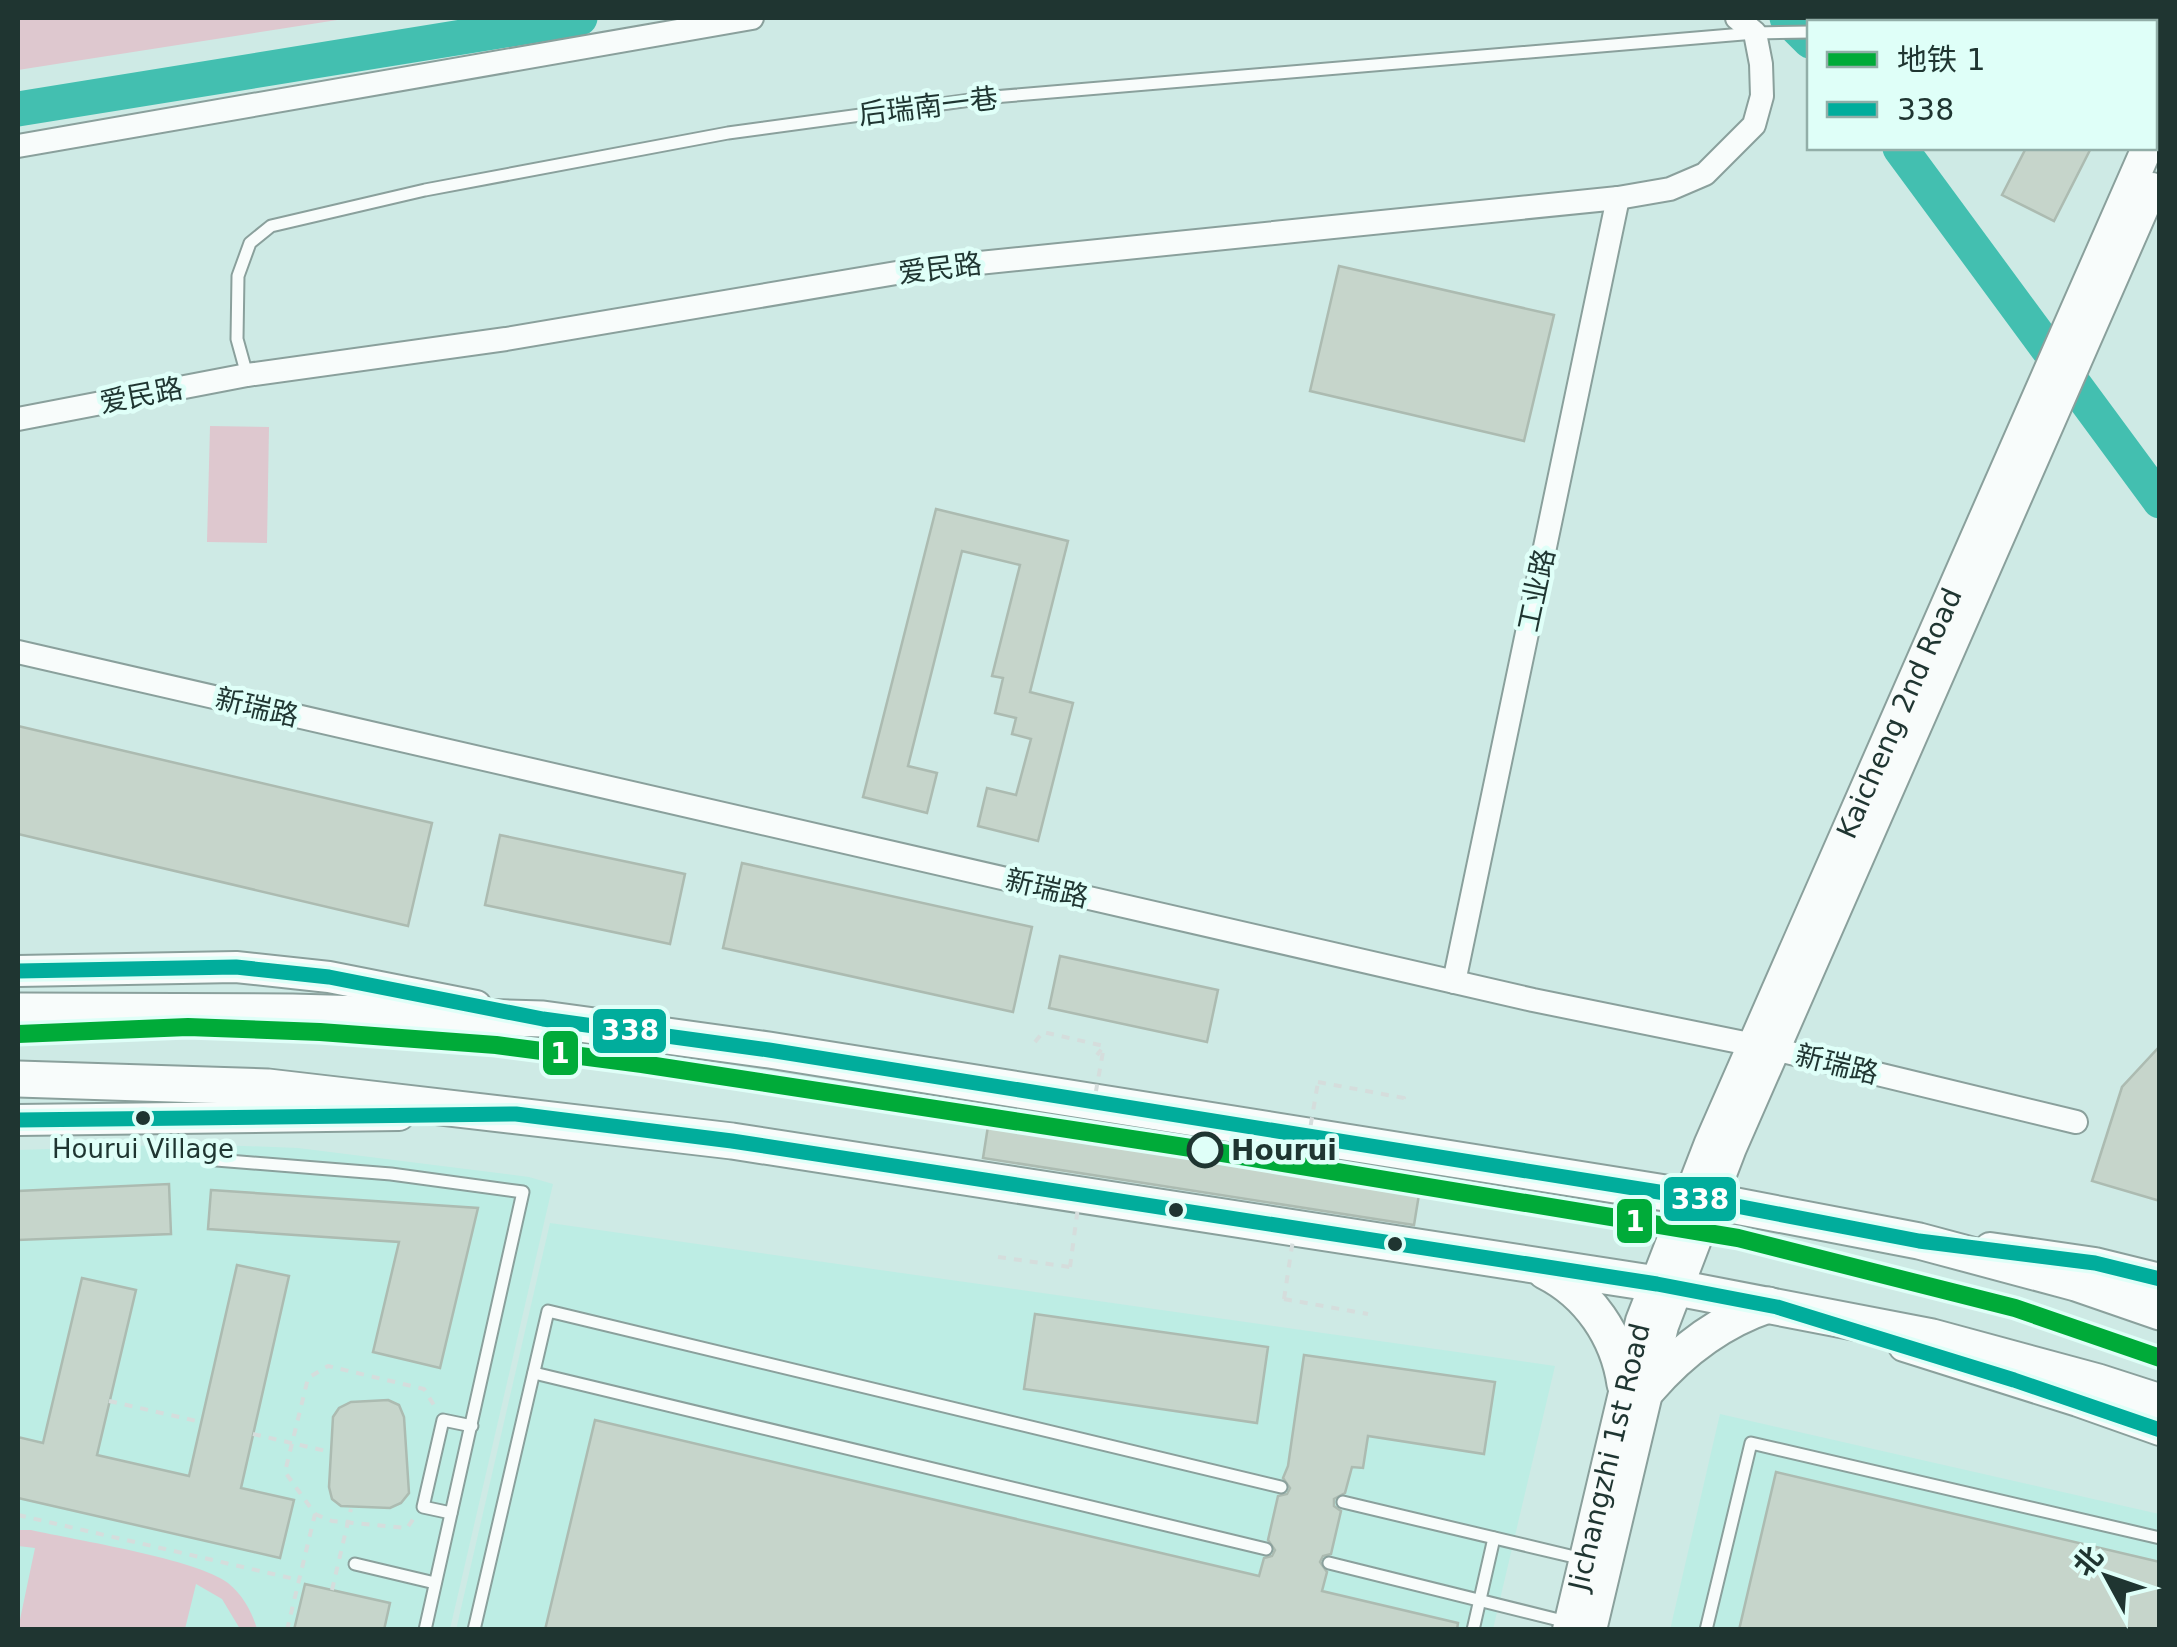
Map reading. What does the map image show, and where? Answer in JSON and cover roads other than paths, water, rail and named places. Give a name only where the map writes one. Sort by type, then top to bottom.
[{"type":"main road","points":[[18,1012],[292,1012],[543,1019],[769,1050],[1698,1199],[1919,1240],[2076,1283],[2160,1312]]},
{"type":"main road","points":[[18,1079],[268,1087],[732,1141],[1664,1286],[1964,1345],[2160,1402]]},
{"type":"main road","points":[[1530,1265],[1564,1282],[1600,1318],[1636,1387],[1738,1316],[1773,1306]]},
{"type":"street","points":[[18,146],[752,18]]},
{"type":"street","name":"爱民路","points":[[18,419],[247,375],[506,339],[920,269],[1670,190],[1705,174],[1754,125],[1762,96],[1762,64],[1746,25]]},
{"type":"street","name":"Kaicheng 2nd Road","points":[[2078,332],[2146,150]]},
{"type":"street","name":"Kaicheng 2nd Road","points":[[1664,1286],[1763,1047],[2045,406],[2078,332],[2160,172]]},
{"type":"street","name":"工业路","points":[[1454,982],[1618,198]]},
{"type":"street","name":"新瑞路","points":[[18,652],[1454,982],[1763,1047],[2076,1122]]},
{"type":"street","points":[[18,971],[236,967],[329,977],[543,1019]]},
{"type":"street","points":[[18,1120],[516,1114]]},
{"type":"street","points":[[1919,1240],[2040,1254],[2160,1279]]},
{"type":"street","name":"Jichangzhi 1st Road","points":[[1580,1627],[1636,1387],[1664,1286]]},
{"type":"street","points":[[1773,1306],[2014,1380],[2160,1430]]},
{"type":"lane","name":"后瑞南一巷","points":[[247,375],[237,339],[238,276],[250,243],[272,226],[406,194],[728,133],[993,97],[1746,25],[1807,32]]},
{"type":"lane","points":[[216,1160],[391,1174],[523,1192],[424,1630]]},
{"type":"lane","points":[[474,1630],[548,1311],[1281,1487]]},
{"type":"lane","points":[[534,1373],[1266,1550]]},
{"type":"lane","points":[[452,1513],[424,1507],[443,1420],[472,1426]]},
{"type":"lane","points":[[1706,1630],[1751,1443],[2160,1538]]},
{"type":"lane","points":[[1343,1502],[1595,1562]]},
{"type":"lane","points":[[1473,1630],[1494,1538]]},
{"type":"lane","points":[[1329,1563],[1580,1627]]},
{"type":"lane","points":[[355,1564],[435,1582]]},
{"type":"waterway","points":[[18,109],[580,18]]},
{"type":"waterway","points":[[1787,18],[1807,38]]},
{"type":"waterway","points":[[1901,150],[2160,501]]},
{"type":"metro line","name":"1","points":[[18,1034],[188,1027],[320,1032],[496,1045],[642,1064],[1204,1150],[1738,1238],[2015,1308],[2160,1358]]},
{"type":"place","name":"Hourui Village","points":[[143,1118]]},
{"type":"place","name":"Hourui","points":[[1205,1150]]}]
